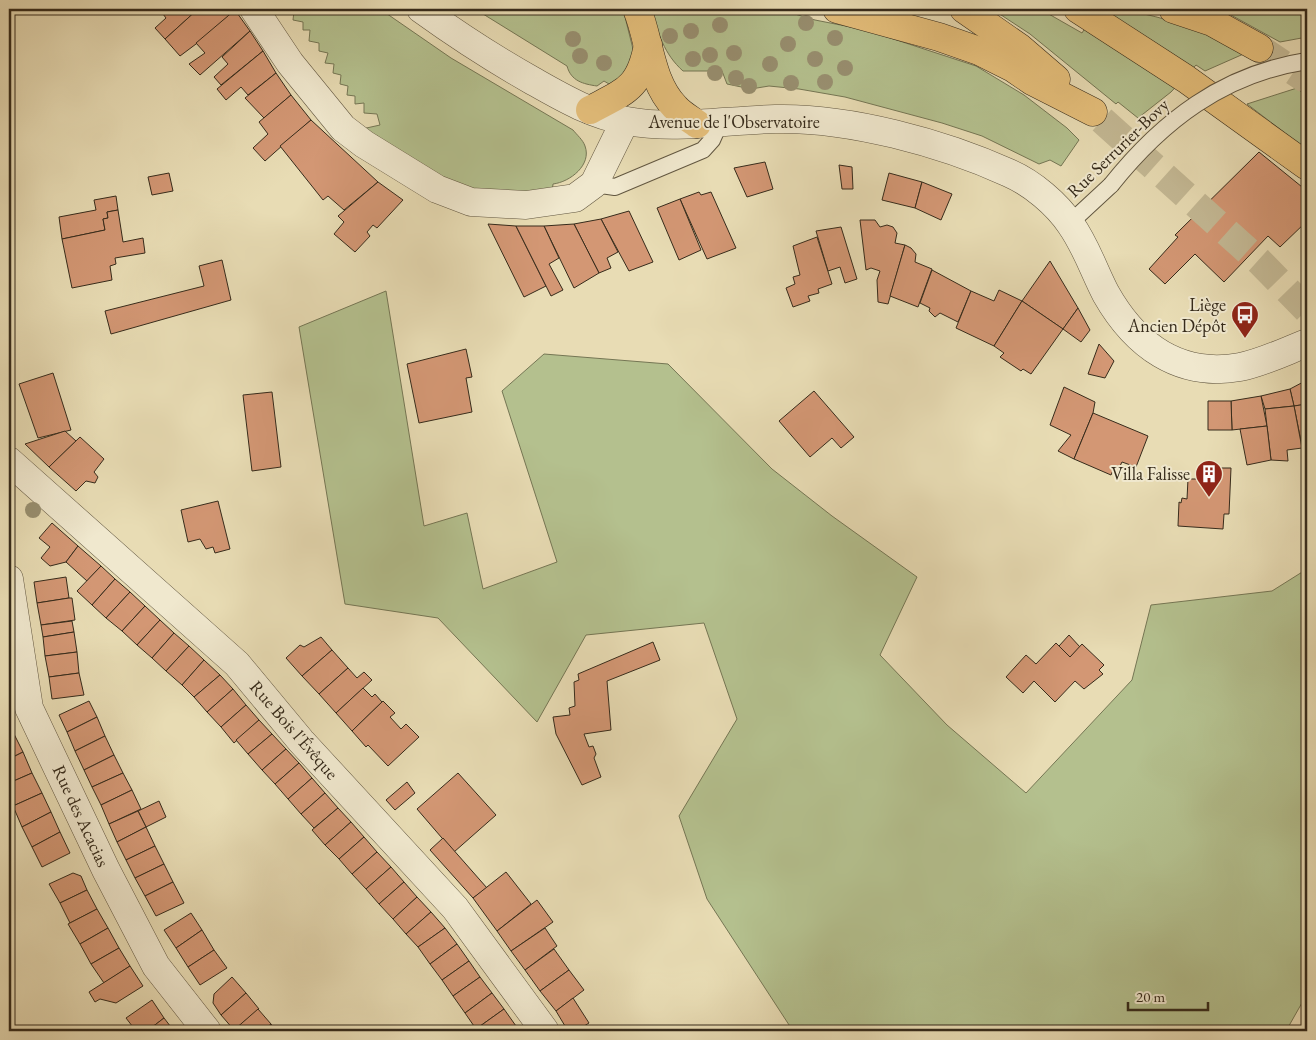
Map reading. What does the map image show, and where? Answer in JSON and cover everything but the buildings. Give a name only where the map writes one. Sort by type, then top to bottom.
[{"type":"highway","points":[[837,9],[939,37],[979,51],[1098,116],[1020,48],[964,9]]},
{"type":"highway","points":[[1078,9],[1186,79],[1307,166]]},
{"type":"highway","points":[[1173,9],[1212,22],[1259,48]]},
{"type":"highway","points":[[590,110],[621,93],[640,75],[642,25]]},
{"type":"highway","points":[[642,25],[656,75],[664,92],[675,108],[708,123]]},
{"type":"street","name":"Avenue de l'Observatoire","points":[[254,9],[290,63],[343,128],[364,144],[438,189],[471,202],[526,205],[575,198],[594,184],[626,121]]},
{"type":"street","name":"Avenue de l'Observatoire","points":[[420,9],[504,65],[574,104],[626,121],[656,125],[800,119],[858,126],[907,138],[982,162],[1012,174],[1045,197],[1070,222],[1106,293],[1130,329],[1149,346],[1178,364],[1221,370],[1243,366],[1307,343]]},
{"type":"street","name":"Rue Bois l'Évêque","points":[[13,474],[237,664],[301,741],[455,908],[545,1031]]},
{"type":"street","name":"Rue des Acacias","points":[[9,579],[29,708],[106,870],[156,966],[207,1031]]},
{"type":"lane","name":"Rue Serrurier-Bovy","points":[[1070,222],[1111,185],[1154,136],[1194,104],[1238,81],[1307,61]]},
{"type":"lane","points":[[594,184],[614,187],[704,150],[712,140],[708,123]]},
{"type":"green space","points":[[270,9],[380,9],[451,58],[573,130],[585,146],[585,160],[578,171],[572,176],[560,183],[553,184],[552,193],[482,192],[451,184],[388,146],[378,136],[366,136],[362,129],[380,125],[377,114],[364,113],[364,103],[355,104],[355,96],[347,95],[348,86],[340,84],[341,75],[333,73],[334,64],[325,63],[328,53],[319,51],[319,43],[309,41],[310,30],[303,30],[303,22],[293,20],[294,11]]},
{"type":"green space","points":[[475,9],[623,9],[634,53],[634,63],[618,80],[609,84],[604,81],[597,86],[582,83],[571,75],[567,66]]},
{"type":"green space","points":[[651,9],[778,9],[815,20],[866,30],[976,66],[1024,95],[1067,128],[1079,140],[1061,166],[1050,160],[1039,164],[982,136],[942,123],[845,97],[769,86],[751,89],[727,84],[722,71],[683,71],[666,50]]},
{"type":"green space","points":[[992,9],[1040,9],[1082,33],[1097,9],[1137,13],[1175,22],[1248,52],[1205,71],[1196,65],[1171,92],[1138,118],[1118,102],[1116,104],[1030,34]]},
{"type":"green space","points":[[1220,9],[1307,9],[1307,37],[1280,42]]},
{"type":"green space","points":[[1297,88],[1307,97],[1307,150],[1247,104]]},
{"type":"green space","points":[[386,291],[424,526],[467,513],[483,589],[557,562],[502,391],[544,354],[668,364],[772,469],[832,516],[917,577],[880,655],[947,725],[1026,793],[1132,680],[1151,605],[1272,591],[1307,569],[1307,994],[1286,1031],[793,1031],[707,899],[679,816],[737,719],[704,623],[586,635],[537,722],[438,618],[345,604],[299,327]]},
{"type":"tunnel","points":[[1259,48],[1307,80]]},
{"type":"tunnel","points":[[1102,120],[1259,261],[1307,310]]},
{"type":"place","name":"Liège Ancien Dépôt","points":[[1245,339]]},
{"type":"place","name":"Villa Falisse","points":[[1209,498]]}]
